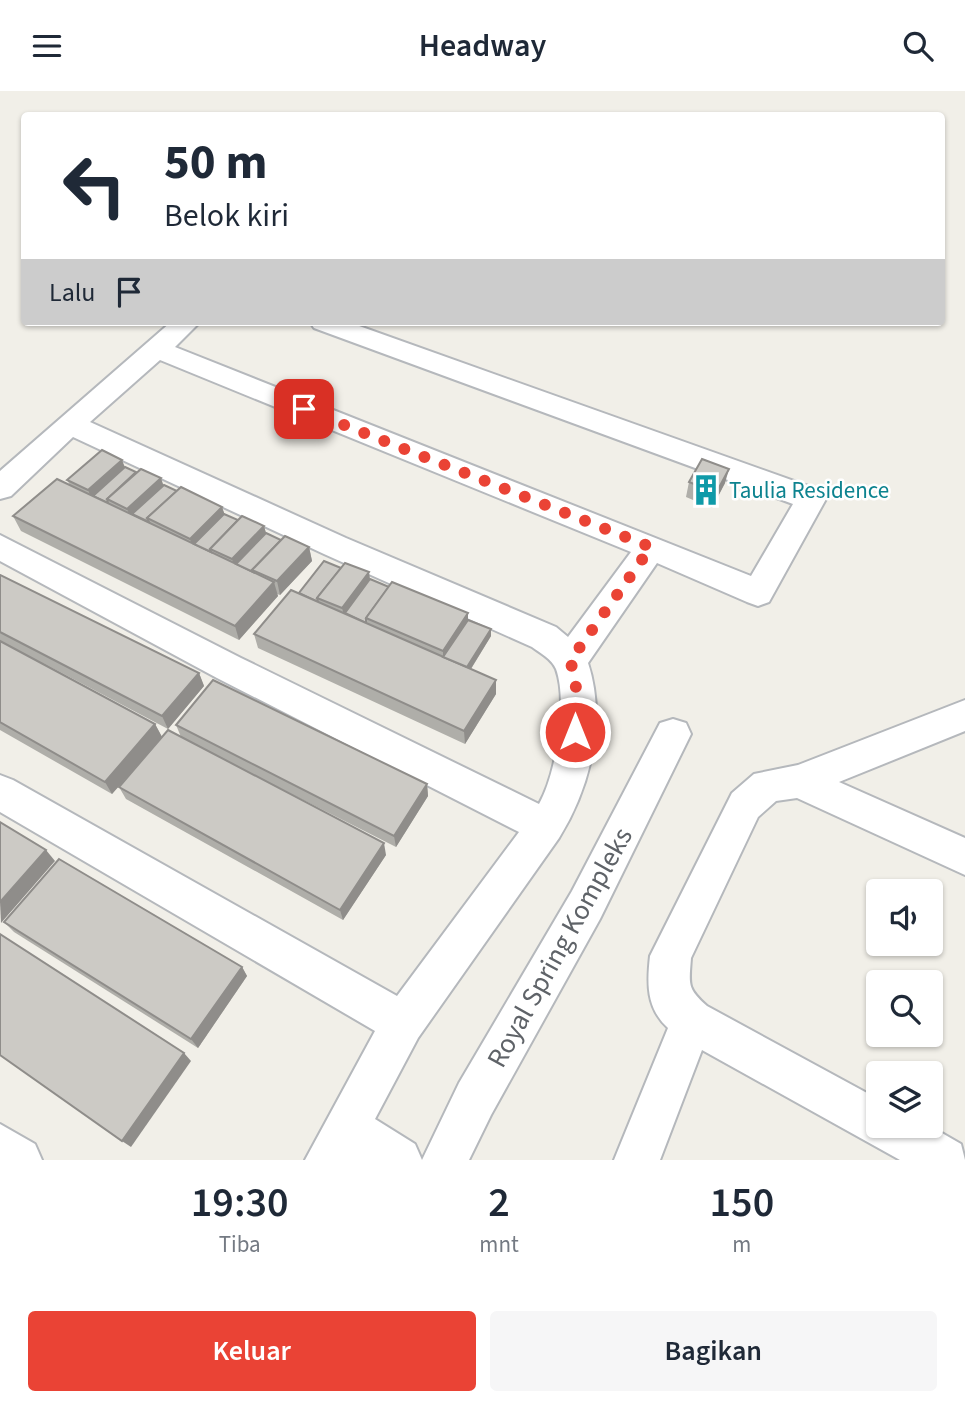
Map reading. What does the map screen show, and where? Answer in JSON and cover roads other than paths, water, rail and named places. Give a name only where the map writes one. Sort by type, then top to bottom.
[{"type":"street","points":[[0,488],[182,326]]},
{"type":"street","points":[[156,349],[651,547],[758,593],[811,499],[334,326]]},
{"type":"street","points":[[69,424],[335,547],[544,637],[570,661],[576,679],[575,732],[569,776],[560,804],[402,1023],[337,1144],[399,1160]]},
{"type":"street","points":[[0,547],[229,669],[546,826]]},
{"type":"street","points":[[570,661],[651,547]]},
{"type":"street","points":[[866,1116],[692,1021],[673,1004],[668,984],[671,956],[745,805],[767,786],[799,781],[965,715]]},
{"type":"street","name":"Royal Spring Kompleks","points":[[445,1160],[475,1099],[586,905],[673,734]]},
{"type":"street","points":[[799,781],[965,857]]},
{"type":"street","points":[[0,792],[402,1023]]},
{"type":"street","points":[[637,1160],[692,1021]]},
{"type":"street","points":[[905,1138],[945,1160]]},
{"type":"street","points":[[0,1147],[19,1160]]},
{"type":"place","name":"Taulia Residence","points":[[706,490]]}]
